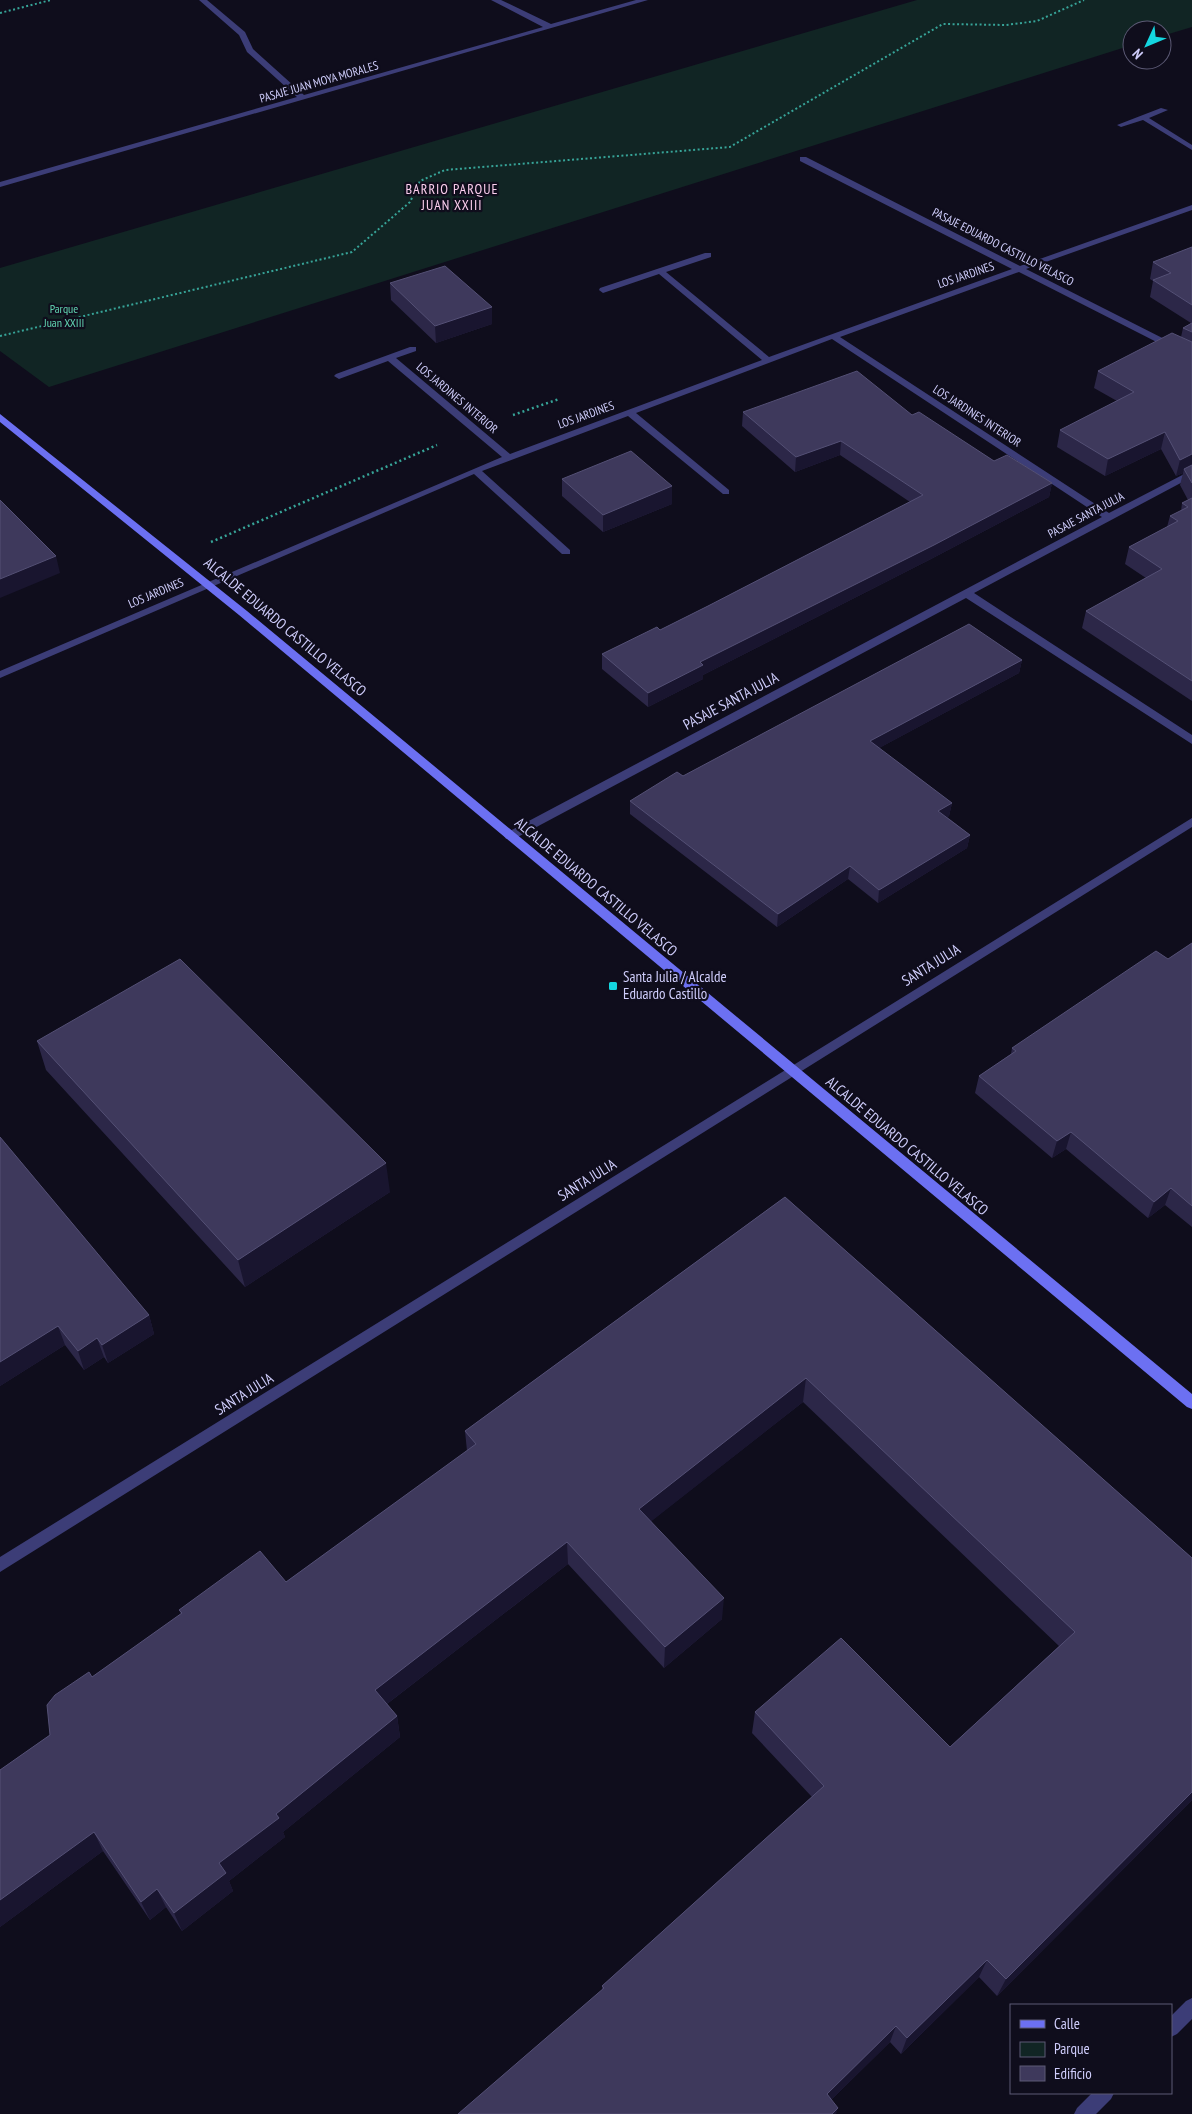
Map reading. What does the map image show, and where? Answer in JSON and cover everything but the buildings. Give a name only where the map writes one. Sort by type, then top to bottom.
[{"type":"main road","name":"ALCALDE EDUARDO CASTILLO VELASCO","points":[[0,418],[208,584],[1192,1403]]},
{"type":"street","points":[[203,0],[242,34],[250,50],[302,98]]},
{"type":"street","points":[[495,0],[550,27]]},
{"type":"street","name":"PASAJE JUAN MOYA MORALES","points":[[0,185],[644,0]]},
{"type":"street","points":[[1121,125],[1164,110]]},
{"type":"street","points":[[1143,117],[1192,148]]},
{"type":"street","name":"PASAJE EDUARDO CASTILLO VELASCO","points":[[803,159],[1192,357]]},
{"type":"street","name":"LOS JARDINES","points":[[0,675],[208,584],[508,457],[832,336],[1192,207]]},
{"type":"street","points":[[602,290],[708,255]]},
{"type":"street","points":[[660,271],[768,360]]},
{"type":"street","name":"LOS JARDINES INTERIOR","points":[[832,336],[1108,518]]},
{"type":"street","name":"LOS JARDINES INTERIOR","points":[[339,376],[413,349]]},
{"type":"street","name":"LOS JARDINES INTERIOR","points":[[390,358],[508,457]]},
{"type":"street","points":[[629,412],[726,492]]},
{"type":"street","points":[[475,470],[566,552]]},
{"type":"street","name":"PASAJE SANTA JULIA","points":[[510,836],[1192,473]]},
{"type":"street","points":[[966,593],[1192,740]]},
{"type":"street","name":"SANTA JULIA","points":[[0,1565],[1192,822]]},
{"type":"street","points":[[1172,2027],[1192,2007]]},
{"type":"street","points":[[1083,2114],[1104,2094]]},
{"type":"path","points":[[0,13],[51,0]]},
{"type":"path","points":[[0,336],[352,252],[410,202],[420,181],[445,170],[730,147],[943,24],[1006,24],[1037,21],[1084,0]]},
{"type":"path","points":[[209,542],[474,429]]},
{"type":"green space","name":"Parque Juan XXIII","points":[[917,0],[1192,0],[1192,27],[1172,33],[1172,20],[1122,20],[1122,48],[49,387],[0,351],[0,268]]},
{"type":"place","name":"Santa Julia / Alcalde Eduardo Castillo","points":[[613,986]]},
{"type":"district","name":"BARRIO PARQUE JUAN XXIII","points":[[452,197]]}]
